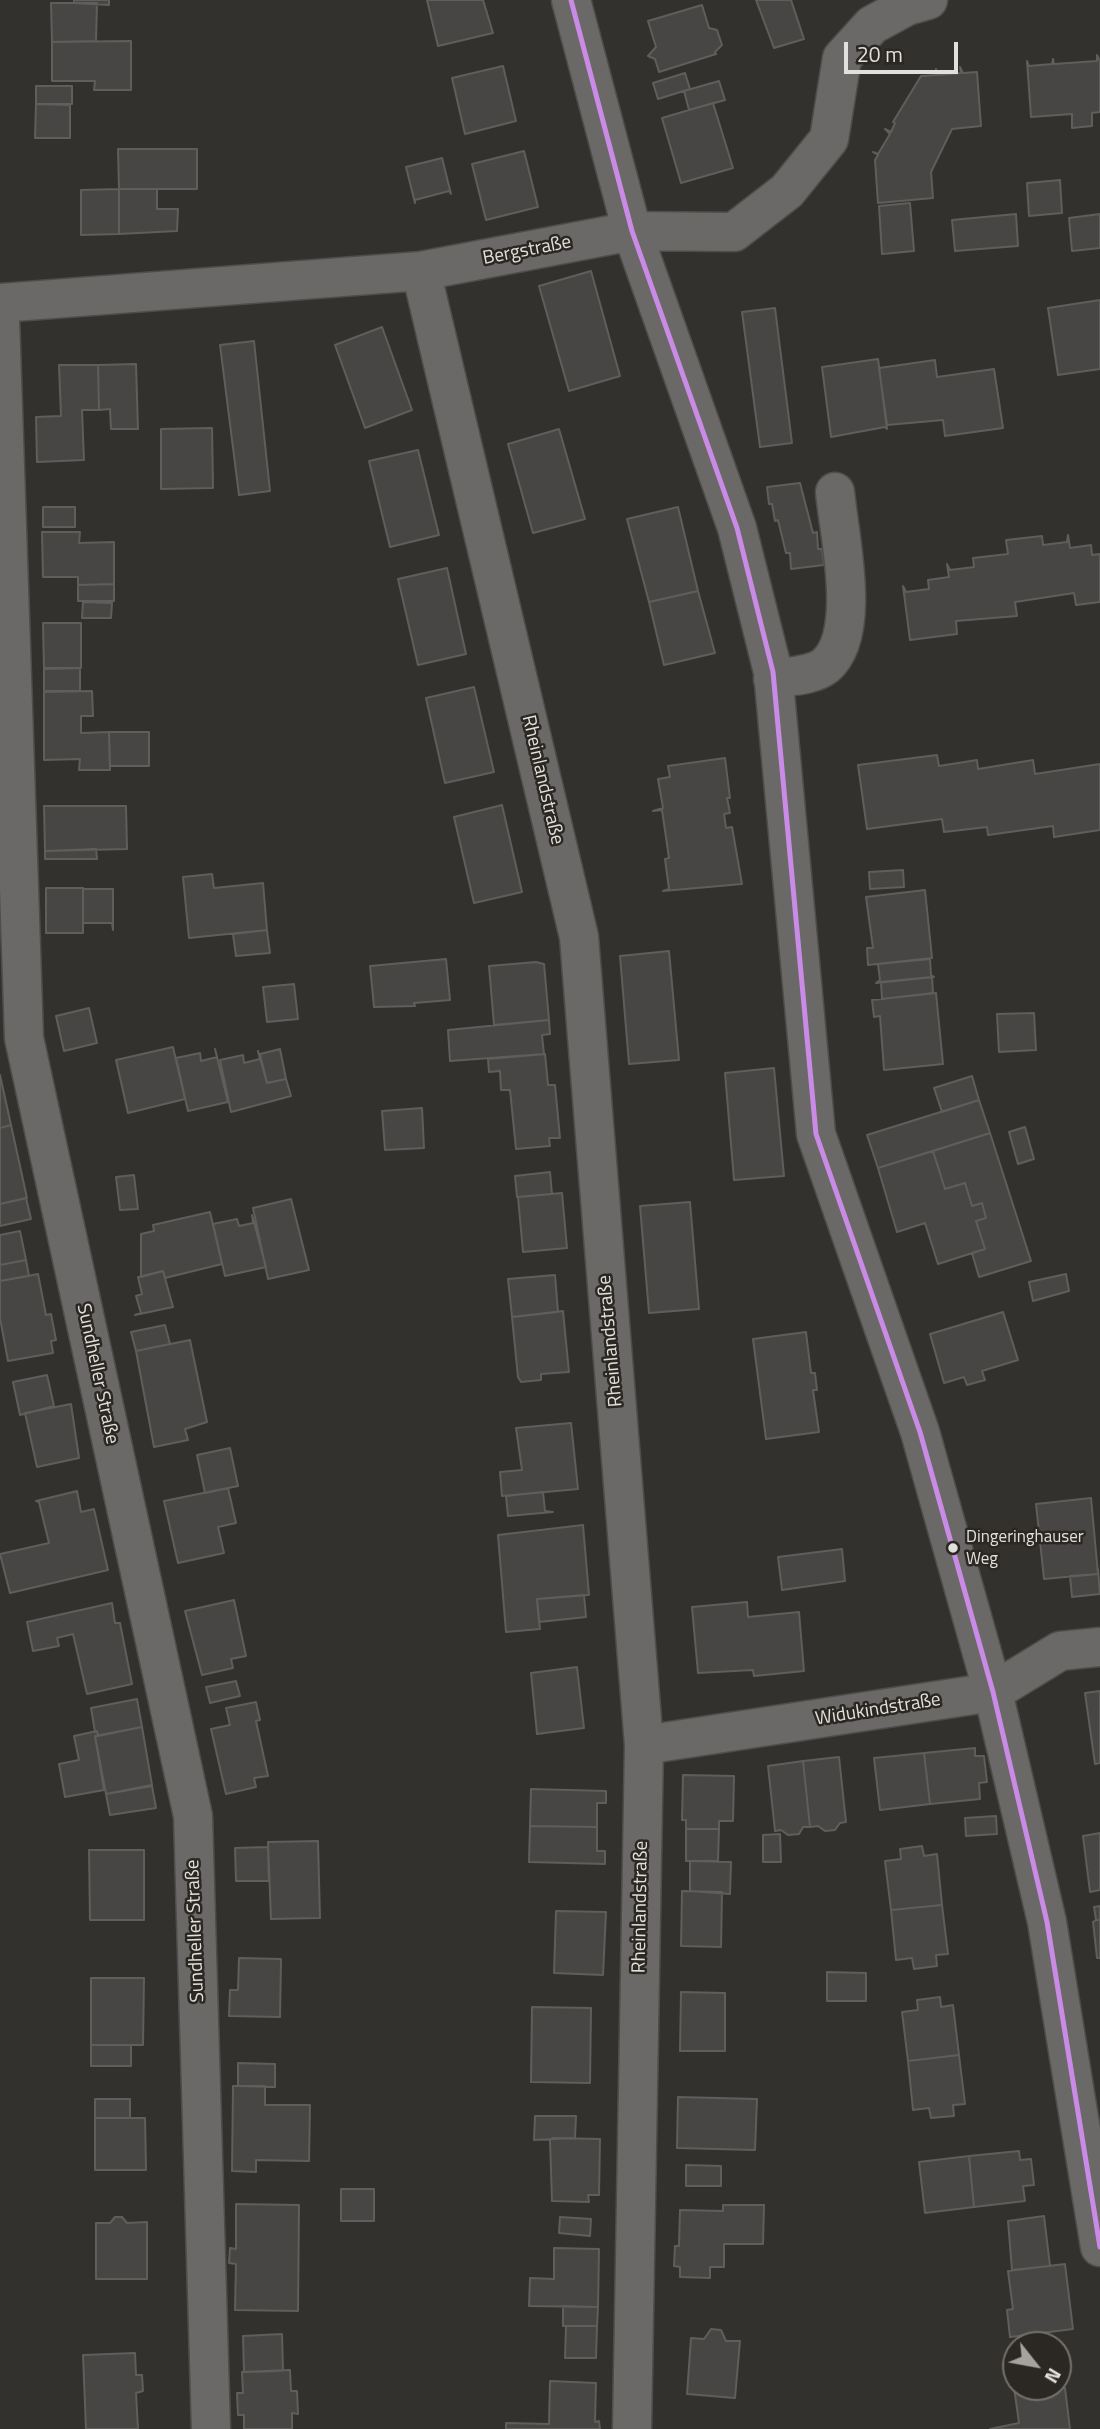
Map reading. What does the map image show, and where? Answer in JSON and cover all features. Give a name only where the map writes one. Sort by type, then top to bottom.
[{"type":"street","points":[[571,0],[632,231],[737,528],[773,679],[816,1134],[920,1432],[993,1692],[1047,1922],[1100,2247]]},
{"type":"street","name":"Bergstraße","points":[[0,303],[421,271],[632,231],[734,232],[787,191],[829,139],[842,58],[872,25],[906,6],[928,0]]},
{"type":"street","name":"Rheinlandstraße","points":[[421,271],[579,937],[644,1745],[632,2429]]},
{"type":"street","name":"Sundheller Straße","points":[[0,318],[24,1038],[193,1816],[211,2429]]},
{"type":"street","points":[[773,679],[817,671],[836,653],[843,636],[846,618],[845,585],[835,492]]},
{"type":"street","name":"Widukindstraße","points":[[644,1745],[993,1692],[1060,1651],[1100,1647]]},
{"type":"building","points":[[74,0],[109,0],[109,5],[74,3]]},
{"type":"building","points":[[427,0],[483,0],[493,33],[438,46]]},
{"type":"building","points":[[756,0],[791,0],[804,39],[774,48]]},
{"type":"building","points":[[51,3],[97,3],[96,41],[52,42]]},
{"type":"building","points":[[702,5],[709,28],[717,30],[722,45],[716,54],[659,72],[655,59],[648,56],[656,47],[648,21]]},
{"type":"building","points":[[131,41],[131,90],[94,90],[95,81],[52,81],[52,42]]},
{"type":"building","points":[[1097,55],[1100,61],[1100,112],[1092,113],[1092,126],[1072,128],[1072,114],[1031,117],[1027,61],[1029,66],[1052,64],[1053,59],[1054,64],[1097,61]]},
{"type":"building","points":[[503,66],[516,121],[465,134],[452,78]]},
{"type":"building","points":[[960,67],[963,73],[977,72],[981,126],[952,129],[931,172],[933,198],[878,203],[875,160],[878,155],[873,152],[878,154],[890,134],[885,129],[891,132],[895,123],[893,122],[921,76],[936,75],[936,69],[938,75],[961,73]]},
{"type":"building","points":[[685,73],[690,89],[658,99],[653,83]]},
{"type":"building","points":[[719,81],[725,100],[689,110],[684,91]]},
{"type":"building","points":[[36,86],[72,86],[72,104],[36,104]]},
{"type":"building","points":[[713,103],[733,168],[681,183],[662,118]]},
{"type":"building","points":[[36,104],[70,105],[70,138],[35,138]]},
{"type":"building","points":[[118,149],[197,149],[197,189],[119,189]]},
{"type":"building","points":[[524,151],[538,207],[486,220],[472,164]]},
{"type":"building","points":[[442,158],[451,194],[449,191],[415,200],[415,203],[406,167]]},
{"type":"building","points":[[1060,180],[1062,213],[1029,216],[1027,183]]},
{"type":"building","points":[[119,189],[119,234],[81,235],[81,190]]},
{"type":"building","points":[[119,189],[157,189],[157,209],[178,209],[177,231],[119,234]]},
{"type":"building","points":[[910,203],[914,251],[882,254],[879,206]]},
{"type":"building","points":[[1016,214],[1018,246],[955,251],[952,220]]},
{"type":"building","points":[[1100,214],[1100,248],[1072,251],[1069,218]]},
{"type":"building","points":[[591,271],[620,376],[569,391],[539,286]]},
{"type":"building","points":[[1100,300],[1100,369],[1058,375],[1048,308]]},
{"type":"building","points":[[775,308],[792,443],[760,447],[742,312]]},
{"type":"building","points":[[382,327],[412,410],[365,428],[335,345]]},
{"type":"building","points":[[254,341],[270,491],[239,495],[220,345]]},
{"type":"building","points":[[878,359],[887,429],[885,427],[831,437],[822,367]]},
{"type":"building","points":[[935,360],[937,377],[994,369],[1003,428],[945,436],[943,420],[887,425],[879,368]]},
{"type":"building","points":[[136,364],[138,429],[111,429],[110,409],[99,410],[98,365]]},
{"type":"building","points":[[59,365],[98,365],[99,410],[82,410],[84,460],[37,462],[36,417],[61,416]]},
{"type":"building","points":[[212,428],[213,488],[161,489],[161,429]]},
{"type":"building","points":[[559,429],[585,519],[533,533],[508,444]]},
{"type":"building","points":[[418,450],[439,535],[390,547],[369,461]]},
{"type":"building","points":[[800,483],[813,533],[817,532],[818,549],[822,549],[824,565],[791,569],[790,553],[786,553],[778,520],[775,521],[772,504],[769,504],[767,487]]},
{"type":"building","points":[[43,507],[75,507],[75,527],[43,527]]},
{"type":"building","points":[[678,507],[698,591],[649,602],[627,519]]},
{"type":"building","points":[[42,532],[80,532],[79,543],[114,542],[114,584],[78,585],[78,577],[43,577]]},
{"type":"building","points":[[1068,535],[1070,548],[1091,545],[1092,555],[1100,554],[1100,602],[1076,605],[1074,593],[1015,602],[1017,616],[956,621],[957,634],[910,640],[903,586],[906,592],[929,589],[928,580],[949,577],[947,564],[950,570],[974,567],[973,558],[1008,554],[1006,540],[1042,536],[1043,545],[1067,542]]},
{"type":"building","points":[[447,568],[466,654],[418,665],[398,579]]},
{"type":"building","points":[[114,584],[114,601],[78,601],[78,585]]},
{"type":"building","points":[[698,591],[715,653],[664,665],[649,602]]},
{"type":"building","points":[[83,602],[112,603],[111,618],[82,618]]},
{"type":"building","points":[[43,623],[81,623],[81,668],[44,669]]},
{"type":"building","points":[[44,668],[80,668],[80,691],[44,691]]},
{"type":"building","points":[[474,687],[494,772],[445,783],[426,698]]},
{"type":"building","points":[[92,691],[93,716],[81,716],[81,733],[109,732],[110,770],[79,770],[80,759],[44,760],[44,692]]},
{"type":"building","points":[[109,732],[149,732],[149,766],[110,766]]},
{"type":"building","points":[[937,755],[939,766],[977,760],[978,769],[1033,760],[1035,774],[1100,764],[1100,830],[1054,837],[1053,826],[988,835],[987,827],[944,832],[942,819],[867,829],[858,765]]},
{"type":"building","points":[[725,758],[730,813],[724,814],[726,828],[732,827],[742,884],[663,891],[669,889],[665,859],[669,858],[662,810],[653,811],[663,808],[658,779],[670,777],[668,766]]},
{"type":"building","points":[[502,805],[522,892],[474,903],[454,817]]},
{"type":"building","points":[[44,806],[126,806],[127,849],[45,851]]},
{"type":"building","points":[[96,849],[97,859],[45,859],[45,851]]},
{"type":"building","points":[[903,870],[904,887],[870,889],[869,872]]},
{"type":"building","points":[[212,874],[214,888],[263,883],[267,930],[189,938],[183,877]]},
{"type":"building","points":[[46,888],[83,888],[83,933],[46,933]]},
{"type":"building","points":[[83,889],[113,889],[113,930],[112,923],[83,923]]},
{"type":"building","points":[[925,890],[932,958],[868,965],[867,948],[873,948],[866,897]]},
{"type":"building","points":[[267,930],[270,953],[236,956],[233,934]]},
{"type":"building","points":[[669,951],[679,1060],[629,1064],[620,956]]},
{"type":"building","points":[[446,959],[450,1000],[414,1003],[415,1006],[374,1007],[370,966]]},
{"type":"building","points":[[930,959],[931,975],[934,977],[876,983],[880,980],[878,964]]},
{"type":"building","points":[[536,962],[544,964],[549,1020],[494,1025],[489,966]]},
{"type":"building","points":[[932,977],[933,993],[882,999],[881,982]]},
{"type":"building","points":[[294,984],[298,1019],[267,1022],[263,987]]},
{"type":"building","points":[[936,993],[943,1064],[884,1070],[880,1016],[874,1017],[872,1000]]},
{"type":"building","points":[[89,1008],[97,1043],[64,1051],[56,1016]]},
{"type":"building","points":[[1034,1013],[1036,1050],[999,1052],[997,1014]]},
{"type":"building","points":[[549,1020],[550,1034],[542,1035],[544,1054],[450,1061],[448,1030]]},
{"type":"building","points":[[173,1047],[185,1099],[128,1113],[116,1060]]},
{"type":"building","points":[[280,1049],[286,1079],[267,1083],[260,1054]]},
{"type":"building","points":[[258,1051],[267,1083],[286,1079],[291,1096],[231,1112],[220,1060],[243,1055],[244,1063],[260,1059]]},
{"type":"building","points":[[200,1053],[201,1061],[217,1057],[228,1102],[188,1111],[176,1058]]},
{"type":"building","points":[[545,1054],[548,1085],[555,1085],[560,1138],[549,1138],[550,1146],[516,1149],[510,1090],[501,1090],[500,1071],[489,1072],[488,1059]]},
{"type":"building","points":[[774,1068],[784,1176],[734,1180],[725,1073]]},
{"type":"building","points":[[0,1075],[11,1125],[0,1128]]},
{"type":"building","points":[[972,1076],[979,1100],[942,1112],[934,1088]]},
{"type":"building","points":[[979,1100],[990,1133],[878,1168],[867,1135]]},
{"type":"building","points":[[422,1108],[424,1148],[385,1150],[382,1111]]},
{"type":"building","points":[[11,1125],[27,1198],[0,1204],[0,1128]]},
{"type":"building","points":[[1025,1127],[1034,1159],[1018,1164],[1009,1132]]},
{"type":"building","points":[[990,1133],[1031,1261],[979,1277],[972,1253],[985,1249],[976,1221],[986,1218],[982,1203],[972,1206],[965,1183],[945,1189],[933,1151]]},
{"type":"building","points":[[933,1151],[945,1189],[965,1183],[972,1206],[982,1203],[986,1218],[976,1221],[985,1249],[938,1264],[925,1223],[897,1232],[878,1168]]},
{"type":"building","points":[[550,1172],[552,1194],[517,1197],[515,1176]]},
{"type":"building","points":[[134,1175],[138,1209],[120,1210],[116,1177]]},
{"type":"building","points":[[562,1193],[567,1248],[523,1252],[518,1197]]},
{"type":"building","points":[[26,1198],[31,1219],[0,1226],[0,1204]]},
{"type":"building","points":[[291,1199],[309,1270],[268,1279],[253,1208]]},
{"type":"building","points":[[690,1202],[699,1309],[649,1313],[640,1206]]},
{"type":"building","points":[[210,1212],[222,1264],[165,1278],[163,1271],[141,1277],[141,1234],[154,1231],[153,1225]]},
{"type":"building","points":[[252,1215],[266,1267],[225,1276],[213,1224],[237,1219],[239,1226],[253,1223]]},
{"type":"building","points":[[20,1231],[26,1260],[0,1265],[0,1235]]},
{"type":"building","points":[[26,1260],[29,1276],[0,1281],[0,1265]]},
{"type":"building","points":[[163,1271],[173,1307],[135,1315],[141,1313],[136,1296],[142,1294],[138,1277]]},
{"type":"building","points":[[38,1274],[46,1315],[51,1314],[56,1340],[51,1341],[53,1353],[8,1361],[0,1318],[0,1281]]},
{"type":"building","points":[[1066,1274],[1069,1291],[1033,1301],[1029,1282]]},
{"type":"building","points":[[555,1275],[558,1312],[512,1317],[508,1279]]},
{"type":"building","points":[[563,1311],[569,1372],[541,1374],[541,1380],[521,1382],[518,1377],[512,1317]]},
{"type":"building","points":[[1003,1312],[1018,1360],[982,1371],[985,1380],[967,1385],[964,1377],[944,1383],[930,1334]]},
{"type":"building","points":[[165,1325],[170,1344],[136,1351],[131,1332]]},
{"type":"building","points":[[806,1332],[811,1373],[815,1373],[817,1390],[813,1390],[819,1432],[766,1439],[753,1339]]},
{"type":"building","points":[[190,1340],[207,1422],[185,1429],[188,1440],[154,1447],[136,1351]]},
{"type":"building","points":[[47,1375],[54,1406],[20,1415],[13,1382]]},
{"type":"building","points":[[71,1404],[79,1458],[37,1467],[25,1413]]},
{"type":"building","points":[[571,1423],[578,1489],[502,1496],[500,1472],[522,1470],[516,1428]]},
{"type":"building","points":[[230,1448],[238,1486],[205,1493],[197,1455]]},
{"type":"building","points":[[228,1488],[236,1523],[218,1527],[224,1553],[178,1563],[164,1501]]},
{"type":"building","points":[[77,1491],[81,1512],[94,1509],[108,1570],[10,1593],[0,1554],[49,1543],[39,1502],[36,1501]]},
{"type":"building","points":[[543,1492],[545,1511],[553,1512],[508,1516],[506,1496]]},
{"type":"building","points":[[1091,1498],[1098,1574],[1044,1579],[1036,1504]]},
{"type":"building","points":[[583,1525],[589,1595],[537,1599],[540,1629],[506,1632],[498,1535]]},
{"type":"building","points":[[842,1549],[845,1581],[782,1590],[778,1557]]},
{"type":"building","points":[[1098,1569],[1100,1594],[1072,1597],[1070,1576],[1098,1574]]},
{"type":"building","points":[[584,1595],[586,1617],[539,1622],[537,1599]]},
{"type":"building","points":[[234,1600],[246,1656],[231,1659],[233,1668],[202,1675],[185,1611]]},
{"type":"building","points":[[747,1602],[748,1617],[799,1612],[804,1671],[754,1676],[753,1670],[698,1673],[692,1607]]},
{"type":"building","points":[[112,1603],[115,1623],[120,1623],[132,1684],[87,1694],[73,1634],[57,1638],[59,1646],[33,1651],[27,1622]]},
{"type":"building","points":[[577,1667],[584,1728],[537,1734],[531,1673]]},
{"type":"building","points":[[236,1681],[240,1696],[210,1703],[206,1687]]},
{"type":"building","points":[[1100,1691],[1100,1763],[1095,1764],[1085,1693]]},
{"type":"building","points":[[137,1699],[142,1727],[98,1736],[91,1708]]},
{"type":"building","points":[[256,1702],[260,1720],[256,1721],[268,1776],[254,1778],[256,1787],[226,1794],[211,1729],[230,1725],[226,1708]]},
{"type":"building","points":[[142,1727],[152,1785],[106,1794],[95,1736]]},
{"type":"building","points":[[97,1731],[98,1736],[95,1736],[104,1790],[65,1797],[59,1764],[79,1760],[74,1736]]},
{"type":"building","points":[[975,1748],[975,1756],[984,1756],[987,1782],[979,1783],[980,1799],[930,1804],[924,1753]]},
{"type":"building","points":[[924,1753],[930,1804],[880,1810],[874,1758]]},
{"type":"building","points":[[839,1757],[846,1822],[840,1823],[835,1830],[825,1831],[818,1826],[810,1827],[803,1761]]},
{"type":"building","points":[[803,1761],[810,1827],[803,1827],[799,1834],[788,1835],[781,1830],[775,1831],[768,1766]]},
{"type":"building","points":[[683,1775],[734,1776],[733,1821],[719,1821],[719,1829],[686,1829],[686,1820],[682,1820]]},
{"type":"building","points":[[152,1786],[156,1808],[110,1815],[106,1794]]},
{"type":"building","points":[[531,1789],[606,1791],[606,1803],[597,1803],[597,1827],[530,1826]]},
{"type":"building","points":[[996,1816],[997,1834],[966,1836],[965,1818]]},
{"type":"building","points":[[530,1826],[597,1827],[597,1851],[605,1851],[605,1864],[529,1862]]},
{"type":"building","points":[[686,1829],[719,1829],[718,1861],[686,1861]]},
{"type":"building","points":[[1100,1833],[1100,1890],[1090,1892],[1083,1836]]},
{"type":"building","points":[[780,1834],[781,1862],[763,1862],[763,1835]]},
{"type":"building","points":[[318,1841],[320,1918],[271,1919],[268,1842]]},
{"type":"building","points":[[922,1846],[924,1856],[937,1854],[942,1905],[891,1910],[885,1861],[901,1859],[900,1849]]},
{"type":"building","points":[[268,1847],[269,1881],[236,1881],[235,1848]]},
{"type":"building","points":[[89,1850],[144,1850],[144,1920],[90,1920]]},
{"type":"building","points":[[690,1861],[731,1862],[730,1894],[690,1891]]},
{"type":"building","points":[[682,1891],[722,1892],[721,1947],[681,1946]]},
{"type":"building","points":[[942,1905],[948,1954],[936,1955],[937,1966],[914,1969],[912,1958],[896,1960],[891,1910]]},
{"type":"building","points":[[1100,1906],[1100,1920],[1096,1920],[1094,1907]]},
{"type":"building","points":[[556,1911],[606,1912],[603,1975],[554,1973]]},
{"type":"building","points":[[1100,1920],[1100,1958],[1097,1958],[1093,1922]]},
{"type":"building","points":[[239,1958],[281,1959],[280,2017],[229,2016],[230,1990],[238,1990]]},
{"type":"building","points":[[827,1972],[866,1973],[866,2001],[827,2001]]},
{"type":"building","points":[[91,1978],[144,1978],[143,2045],[91,2045]]},
{"type":"building","points":[[681,1992],[725,1993],[725,2051],[680,2051]]},
{"type":"building","points":[[940,1997],[941,2007],[953,2005],[959,2055],[908,2061],[902,2012],[918,2010],[917,2000]]},
{"type":"building","points":[[532,2007],[591,2008],[590,2083],[531,2082]]},
{"type":"building","points":[[91,2045],[131,2045],[131,2066],[91,2066]]},
{"type":"building","points":[[959,2055],[965,2104],[953,2105],[954,2116],[931,2118],[929,2108],[913,2110],[908,2061]]},
{"type":"building","points":[[238,2063],[275,2064],[275,2087],[238,2086]]},
{"type":"building","points":[[233,2086],[265,2086],[265,2105],[310,2105],[309,2161],[256,2160],[256,2172],[232,2171]]},
{"type":"building","points":[[678,2097],[757,2099],[755,2150],[677,2148]]},
{"type":"building","points":[[95,2099],[130,2099],[130,2118],[95,2118]]},
{"type":"building","points":[[535,2116],[576,2116],[575,2138],[534,2140]]},
{"type":"building","points":[[95,2118],[145,2118],[146,2170],[95,2170]]},
{"type":"building","points":[[600,2139],[599,2195],[588,2195],[589,2202],[552,2201],[550,2140]]},
{"type":"building","points":[[1019,2151],[1020,2160],[1031,2159],[1034,2185],[1023,2186],[1025,2201],[974,2207],[969,2156]]},
{"type":"building","points":[[969,2156],[974,2207],[925,2213],[919,2162]]},
{"type":"building","points":[[686,2165],[721,2166],[721,2186],[686,2186]]},
{"type":"building","points":[[341,2189],[374,2189],[374,2221],[341,2221]]},
{"type":"building","points":[[236,2204],[299,2205],[298,2311],[235,2310],[236,2264],[229,2263],[230,2248],[236,2249]]},
{"type":"building","points":[[723,2205],[764,2205],[763,2244],[724,2244],[724,2267],[710,2267],[710,2278],[680,2277],[680,2267],[674,2266],[675,2246],[679,2246],[680,2210],[723,2211]]},
{"type":"building","points":[[1044,2216],[1050,2266],[1012,2270],[1008,2221]]},
{"type":"building","points":[[115,2217],[122,2217],[127,2223],[147,2222],[147,2279],[96,2279],[96,2223],[110,2223]]},
{"type":"building","points":[[560,2217],[591,2219],[590,2236],[559,2233]]},
{"type":"building","points":[[554,2248],[599,2249],[598,2307],[529,2306],[530,2278],[554,2279]]},
{"type":"building","points":[[1065,2264],[1073,2329],[1009,2331],[1007,2310],[1013,2309],[1008,2271]]},
{"type":"building","points":[[563,2306],[598,2307],[597,2326],[563,2326]]},
{"type":"building","points":[[566,2326],[597,2326],[596,2358],[565,2358]]},
{"type":"building","points":[[711,2329],[721,2330],[726,2341],[740,2341],[735,2398],[687,2394],[691,2338],[704,2339]]},
{"type":"building","points":[[282,2334],[283,2371],[244,2372],[243,2336]]},
{"type":"building","points":[[135,2353],[136,2375],[142,2375],[143,2391],[136,2393],[138,2429],[86,2429],[83,2355]]},
{"type":"building","points":[[290,2370],[291,2391],[297,2391],[298,2414],[292,2413],[292,2429],[244,2429],[244,2415],[238,2415],[237,2393],[243,2393],[242,2372]]},
{"type":"building","points":[[550,2381],[596,2383],[595,2422],[599,2421],[600,2429],[506,2429],[506,2423],[549,2424]]},
{"type":"building","points":[[1016,2401],[1067,2401],[1070,2429],[990,2429],[1019,2423]]},
{"type":"transit line","points":[[571,0],[632,231],[737,528],[773,672],[816,1134],[920,1432],[993,1692],[1047,1922],[1100,2247]]},
{"type":"place","name":"Dingeringhauser Weg","points":[[953,1548]]}]
